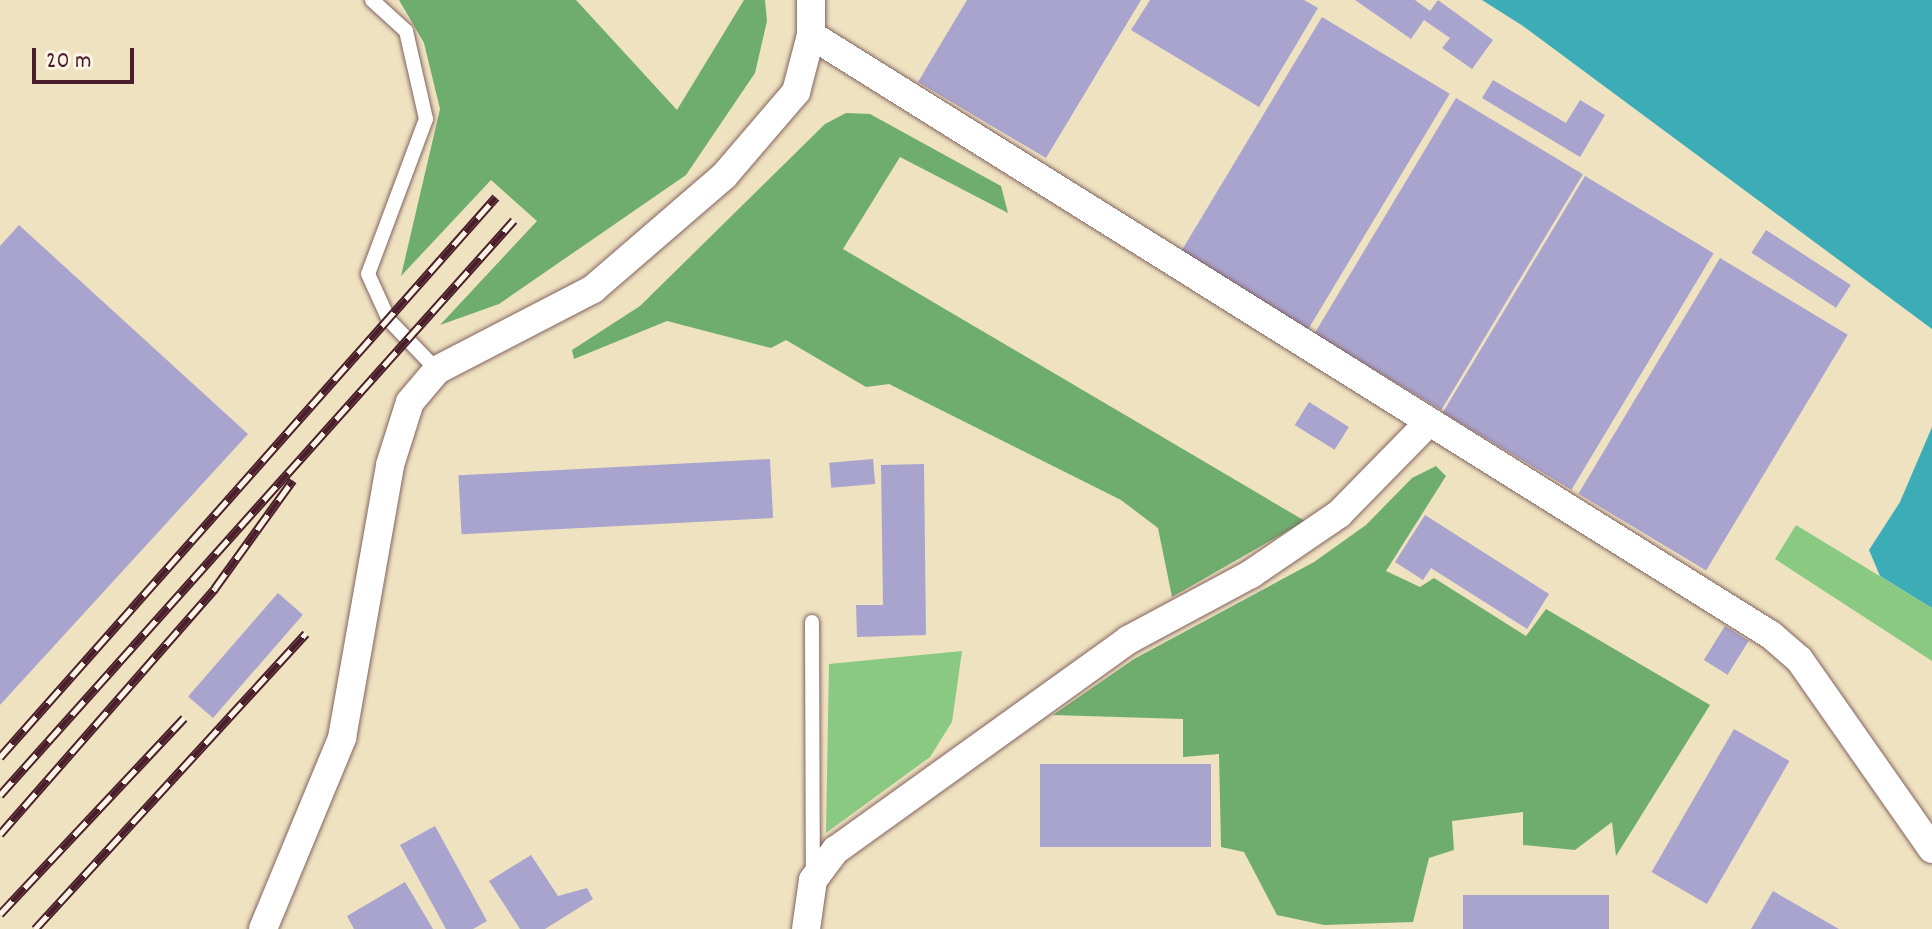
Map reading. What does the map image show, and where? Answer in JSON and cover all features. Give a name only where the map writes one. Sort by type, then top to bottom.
[{"type":"street","points":[[263,929],[342,738],[400,425],[437,370],[552,313],[640,254],[768,130],[796,92],[811,35],[811,0]]},
{"type":"street","points":[[811,35],[1427,424],[1781,643],[1799,659],[1932,849]]},
{"type":"street","points":[[806,929],[813,880],[836,850],[975,746],[1128,640],[1251,574],[1339,514],[1427,424]]},
{"type":"lane","points":[[372,0],[406,31],[426,119],[368,274],[389,320],[437,370]]},
{"type":"lane","points":[[812,622],[813,880]]},
{"type":"green space","points":[[399,0],[576,0],[677,110],[744,0],[765,0],[767,21],[755,73],[686,175],[499,304],[440,325],[537,221],[491,180],[401,276],[440,109],[424,43]]},
{"type":"green space","points":[[846,113],[870,114],[1001,186],[1008,213],[900,157],[843,249],[1305,521],[1172,597],[1158,528],[1121,500],[889,384],[866,387],[786,340],[771,348],[667,321],[574,359],[572,350],[640,306],[825,124]]},
{"type":"green space","points":[[1436,466],[1446,476],[1386,571],[1420,587],[1434,578],[1526,636],[1546,609],[1710,705],[1616,856],[1612,822],[1575,850],[1523,845],[1523,812],[1452,821],[1454,850],[1429,858],[1413,922],[1324,925],[1277,915],[1244,852],[1221,847],[1219,754],[1183,757],[1183,719],[1053,715],[1134,659],[1314,562],[1366,525],[1412,478]]},
{"type":"green space","points":[[1796,525],[1932,608],[1932,661],[1775,559]]},
{"type":"green space","points":[[962,651],[952,722],[930,757],[826,833],[829,664]]},
{"type":"water","points":[[1482,0],[1932,0],[1932,329],[1523,26]]},
{"type":"water","points":[[1932,427],[1932,608],[1880,576],[1869,550],[1900,502]]},
{"type":"building","points":[[967,0],[1141,0],[1046,158],[918,82]]},
{"type":"building","points":[[1150,0],[1304,0],[1318,8],[1259,107],[1131,30]]},
{"type":"building","points":[[1355,0],[1415,0],[1430,11],[1438,0],[1493,40],[1472,69],[1442,48],[1450,38],[1424,20],[1411,39]]},
{"type":"building","points":[[1322,17],[1450,94],[1308,329],[1180,253]]},
{"type":"building","points":[[1493,80],[1566,123],[1580,100],[1605,115],[1580,157],[1482,98]]},
{"type":"building","points":[[1456,98],[1583,174],[1441,410],[1314,334]]},
{"type":"building","points":[[1585,176],[1714,253],[1571,490],[1443,413]]},
{"type":"building","points":[[19,225],[248,434],[0,705],[0,246]]},
{"type":"building","points":[[1766,230],[1851,285],[1836,308],[1751,253]]},
{"type":"building","points":[[1720,258],[1848,335],[1706,570],[1578,494]]},
{"type":"building","points":[[1309,402],[1349,427],[1335,450],[1295,425]]},
{"type":"building","points":[[770,459],[773,518],[462,534],[458,475]]},
{"type":"building","points":[[873,459],[875,484],[831,488],[829,463]]},
{"type":"building","points":[[924,464],[926,635],[857,637],[856,605],[883,605],[881,465]]},
{"type":"building","points":[[1425,515],[1549,594],[1527,629],[1431,568],[1423,580],[1395,562]]},
{"type":"building","points":[[278,593],[303,615],[213,718],[188,696]]},
{"type":"building","points":[[1725,626],[1749,641],[1728,675],[1704,660]]},
{"type":"building","points":[[1734,729],[1789,761],[1707,904],[1652,872]]},
{"type":"building","points":[[1040,764],[1211,764],[1211,847],[1040,847]]},
{"type":"building","points":[[435,826],[487,921],[473,929],[446,929],[400,845]]},
{"type":"building","points":[[531,855],[558,896],[587,888],[593,899],[545,929],[520,929],[489,881]]},
{"type":"building","points":[[405,882],[433,929],[354,929],[347,916]]},
{"type":"building","points":[[1773,891],[1839,929],[1751,929]]},
{"type":"building","points":[[1463,895],[1609,895],[1609,929],[1463,929]]},
{"type":"railway","points":[[0,757],[496,197]]},
{"type":"railway","points":[[0,795],[514,220]]},
{"type":"railway","points":[[0,834],[215,588],[293,480]]},
{"type":"railway","points":[[35,929],[306,633]]},
{"type":"railway","points":[[0,914],[184,718]]}]
